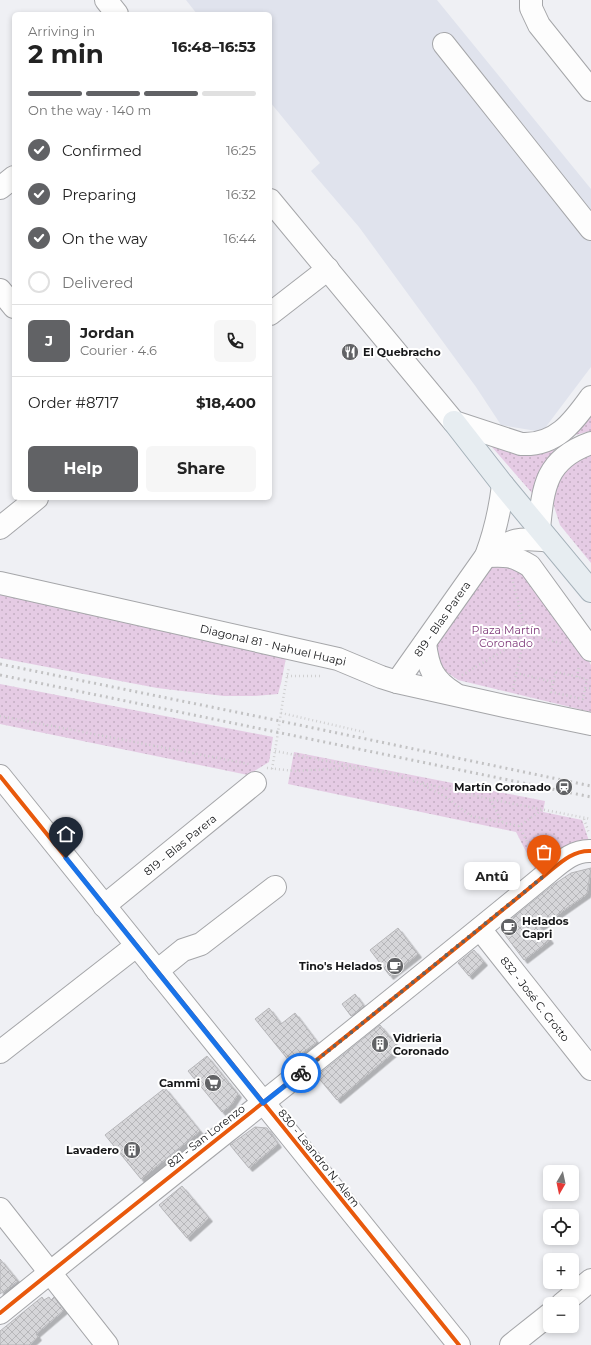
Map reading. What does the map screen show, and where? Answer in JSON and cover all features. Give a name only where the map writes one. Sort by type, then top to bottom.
[{"type":"main road","points":[[454,422],[503,485],[591,591]]},
{"type":"street","points":[[106,0],[115,12]]},
{"type":"street","points":[[531,0],[531,8],[539,26],[591,90]]},
{"type":"street","points":[[444,44],[591,229]]},
{"type":"street","points":[[564,55],[591,67]]},
{"type":"street","points":[[0,188],[12,179]]},
{"type":"street","points":[[272,202],[328,268],[454,422],[521,444],[542,443],[559,434],[572,422],[591,397]]},
{"type":"street","points":[[272,312],[328,268]]},
{"type":"street","points":[[0,290],[12,305]]},
{"type":"street","points":[[544,535],[542,503],[546,484],[560,461],[575,449],[591,443]]},
{"type":"street","name":"819 - Blas Parera","points":[[496,555],[496,527],[503,485]]},
{"type":"street","points":[[0,528],[35,500]]},
{"type":"street","name":"819 - Blas Parera","points":[[397,682],[502,546],[524,538],[544,535]]},
{"type":"street","points":[[496,555],[517,558],[530,566],[591,650]]},
{"type":"street","name":"Diagonal 81 - Nahuel Huapi","points":[[0,583],[338,659],[397,682],[450,691],[509,708],[591,724]]},
{"type":"street","points":[[426,643],[427,659],[433,674],[450,691]]},
{"type":"street","name":"819 - Blas Parera","points":[[104,906],[258,772]]},
{"type":"street","name":"830 - Leandro N. Alem","points":[[0,776],[458,1345]]},
{"type":"street","name":"821 - San Lorenzo","points":[[0,1313],[480,929],[544,876],[582,852]]},
{"type":"street","points":[[156,971],[183,950],[201,944],[275,887]]},
{"type":"street","name":"832 - José C. Crotto","points":[[480,929],[591,1069]]},
{"type":"street","points":[[0,1052],[136,946]]},
{"type":"street","points":[[0,1209],[107,1345]]},
{"type":"street","points":[[570,1297],[591,1280]]},
{"type":"street","points":[[511,1345],[543,1320]]},
{"type":"path","points":[[496,555],[525,628]]},
{"type":"path","points":[[450,691],[522,642],[530,641],[533,635],[530,629],[525,628],[518,632],[518,637],[522,642],[509,708]]},
{"type":"path","points":[[272,769],[292,649]]},
{"type":"path","points":[[556,672],[587,679],[583,699],[551,692],[554,682],[556,672]]},
{"type":"path","points":[[516,673],[554,682]]},
{"type":"path","points":[[585,689],[591,688]]},
{"type":"path","points":[[281,713],[364,732]]},
{"type":"path","points":[[0,716],[258,772],[272,769],[295,771],[348,768],[380,771]]},
{"type":"path","points":[[275,751],[396,774],[420,782],[489,799],[591,819]]},
{"type":"path","points":[[258,772],[272,769]]},
{"type":"path","points":[[420,782],[446,796],[471,816],[519,826],[542,810]]},
{"type":"path","points":[[489,799],[504,823]]},
{"type":"path","points":[[584,818],[591,838]]},
{"type":"path","points":[[519,826],[544,876]]},
{"type":"shaded area","points":[[186,0],[437,0],[591,189],[591,367],[542,432],[501,425],[476,387],[359,227],[311,171],[320,163],[272,104],[272,12],[195,12]]},
{"type":"green space","points":[[591,416],[591,431],[575,435]]},
{"type":"green space","points":[[485,439],[555,448],[532,493]]},
{"type":"green space","points":[[591,450],[591,563],[560,525],[552,500],[566,464]]},
{"type":"green space","name":"Plaza Martín Coronado","points":[[505,564],[524,575],[576,640],[591,665],[591,712],[458,680],[445,671],[436,656],[436,638],[489,567]]},
{"type":"green space","points":[[0,593],[287,653],[278,694],[224,696],[157,688],[0,658]]},
{"type":"green space","points":[[0,684],[273,737],[269,762],[248,775],[0,724]]},
{"type":"green space","points":[[294,752],[545,801],[543,812],[582,820],[591,847],[538,875],[516,832],[288,784]]},
{"type":"building","points":[[591,868],[587,894],[540,927],[550,940],[524,960],[503,932],[504,925],[553,885],[571,873]]},
{"type":"building","points":[[398,928],[418,954],[390,976],[370,950]]},
{"type":"building","points":[[474,950],[484,962],[469,976],[458,963]]},
{"type":"building","points":[[355,994],[364,1006],[351,1016],[342,1004]]},
{"type":"building","points":[[269,1008],[281,1024],[295,1013],[317,1042],[290,1062],[255,1019]]},
{"type":"building","points":[[380,1025],[399,1048],[337,1100],[317,1076]]},
{"type":"building","name":"Cammi","points":[[207,1056],[238,1094],[231,1105],[222,1112],[188,1071]]},
{"type":"building","points":[[165,1088],[200,1131],[141,1179],[105,1135]]},
{"type":"building","points":[[255,1127],[267,1128],[278,1144],[249,1168],[230,1145]]},
{"type":"building","points":[[182,1186],[209,1218],[187,1238],[159,1205]]},
{"type":"building","points":[[0,1259],[18,1281],[0,1294]]},
{"type":"building","points":[[42,1297],[44,1300],[49,1297],[51,1300],[54,1297],[64,1310],[36,1334],[38,1337],[29,1345],[0,1345],[0,1331]]},
{"type":"railway","points":[[0,664],[591,786]]},
{"type":"railway","points":[[0,675],[591,797]]},
{"type":"cycle path","points":[[0,776],[459,1345]]},
{"type":"cycle path","points":[[0,1313],[409,986],[560,863],[572,855],[584,851],[591,851]]},
{"type":"way so far","points":[[301,1073],[544,876]]},
{"type":"place","name":"El Quebracho","points":[[350,352]]},
{"type":"place","name":"Martín Coronado","points":[[564,787]]},
{"type":"place","name":"Antû","points":[[544,876]]},
{"type":"place","name":"Helados Capri","points":[[509,927]]},
{"type":"place","name":"Tino's Helados","points":[[395,966]]},
{"type":"place","name":"Vidrieria Coronado","points":[[380,1044]]},
{"type":"place","name":"Cammi","points":[[213,1083]]},
{"type":"place","name":"Lavadero","points":[[132,1150]]},
{"type":"route","points":[[66,858],[263,1103],[301,1073]]}]
